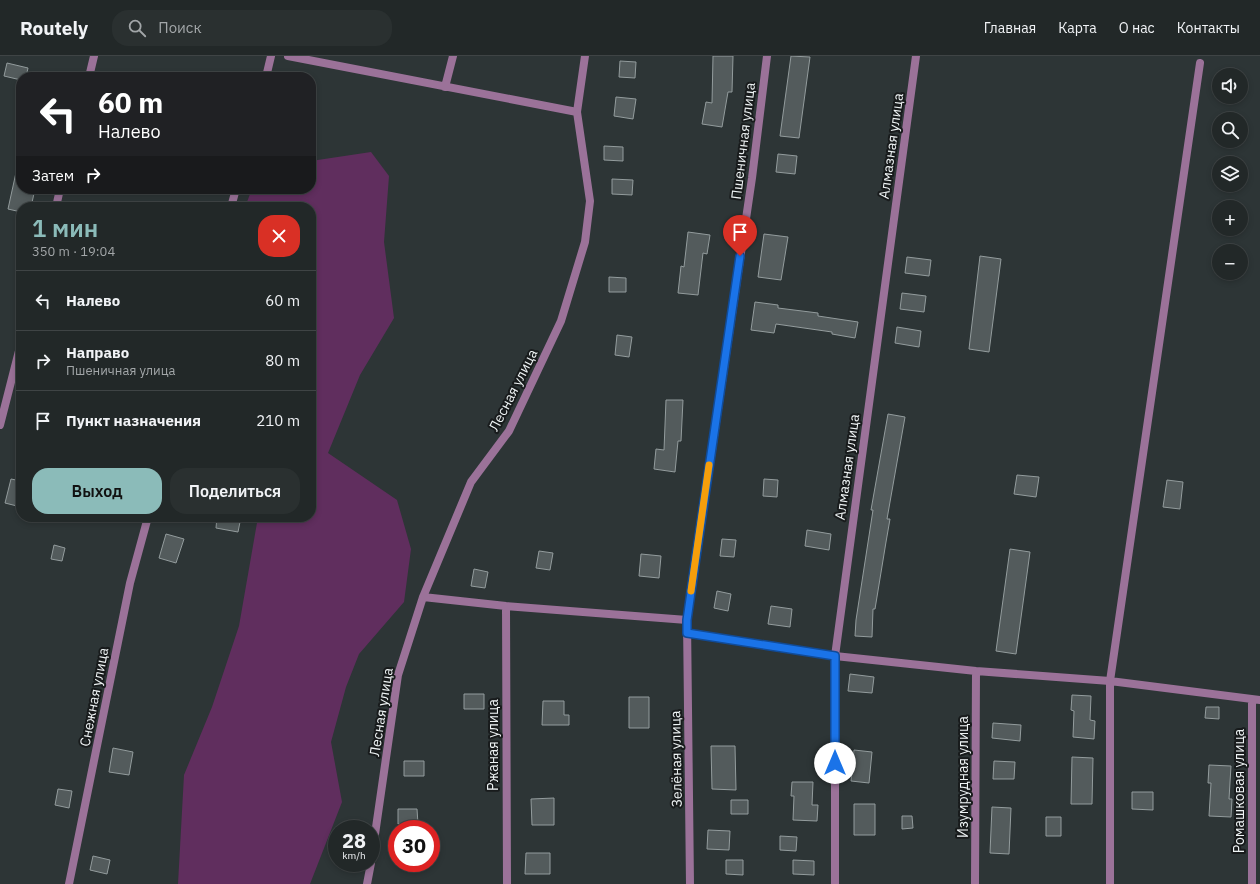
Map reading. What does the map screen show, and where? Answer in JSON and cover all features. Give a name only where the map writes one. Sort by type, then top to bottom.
[{"type":"street","points":[[90,72],[94,56]]},
{"type":"street","points":[[267,72],[271,56]]},
{"type":"street","points":[[288,56],[578,112]]},
{"type":"street","points":[[446,87],[453,56]]},
{"type":"street","name":"Лесная улица","points":[[377,820],[398,675],[422,597],[472,482],[509,431],[561,321],[586,242],[590,201],[578,112],[585,56]]},
{"type":"street","name":"Пшеничная улица","points":[[687,633],[687,620],[752,178],[767,56]]},
{"type":"street","name":"Алмазная улица","points":[[836,884],[835,656],[916,56]]},
{"type":"street","points":[[1110,884],[1110,681],[1200,63]]},
{"type":"street","points":[[0,425],[16,363]]},
{"type":"street","name":"Снежная улица","points":[[69,884],[130,583],[147,522]]},
{"type":"street","points":[[422,597],[506,606],[687,620]]},
{"type":"street","name":"Ржаная улица","points":[[506,606],[507,884]]},
{"type":"street","points":[[687,633],[835,656],[1110,681],[1256,699]]},
{"type":"street","name":"Зелёная улица","points":[[687,633],[690,884]]},
{"type":"street","name":"Изумрудная улица","points":[[976,670],[976,884]]},
{"type":"street","name":"Ромашковая улица","points":[[1252,884],[1256,699]]},
{"type":"street","name":"Лесная улица","points":[[367,884],[369,872]]},
{"type":"shaded area","points":[[371,152],[389,176],[384,242],[394,318],[360,375],[328,453],[397,500],[411,549],[404,602],[359,654],[346,687],[331,742],[342,802],[335,820],[328,820],[328,838],[310,884],[178,884],[184,775],[212,707],[239,626],[257,522],[316,522],[316,202],[247,202],[250,194],[316,194],[316,160]]},
{"type":"building","points":[[713,56],[733,56],[732,92],[728,92],[722,127],[702,124],[706,102],[712,103]]},
{"type":"building","points":[[791,56],[810,57],[799,138],[780,136]]},
{"type":"building","points":[[620,61],[636,62],[635,78],[619,77]]},
{"type":"building","points":[[7,63],[28,68],[27,72],[16,72],[16,79],[4,76]]},
{"type":"building","points":[[616,97],[636,99],[633,119],[614,116]]},
{"type":"building","points":[[604,146],[623,147],[623,161],[604,160]]},
{"type":"building","points":[[778,154],[797,156],[795,174],[776,172]]},
{"type":"building","points":[[16,173],[16,194],[34,194],[32,202],[16,202],[16,211],[8,209]]},
{"type":"building","points":[[612,179],[633,180],[632,195],[612,194]]},
{"type":"building","points":[[688,232],[710,235],[707,254],[703,253],[698,295],[678,293],[681,266],[684,267]]},
{"type":"building","points":[[764,234],[788,237],[781,280],[758,277]]},
{"type":"building","points":[[980,256],[1001,259],[989,352],[969,349]]},
{"type":"building","points":[[907,257],[931,260],[929,276],[905,273]]},
{"type":"building","points":[[609,277],[626,278],[626,292],[609,292]]},
{"type":"building","points":[[902,293],[926,296],[924,312],[900,309]]},
{"type":"building","points":[[755,302],[778,305],[778,308],[818,313],[818,316],[858,322],[855,338],[832,334],[832,332],[776,324],[774,333],[751,330]]},
{"type":"building","points":[[897,327],[921,331],[919,347],[895,343]]},
{"type":"building","points":[[617,335],[632,337],[629,357],[615,355]]},
{"type":"building","points":[[666,400],[683,400],[681,441],[678,441],[675,472],[654,469],[656,449],[664,450]]},
{"type":"building","points":[[888,414],[905,417],[887,519],[890,519],[875,609],[873,609],[872,637],[855,636],[856,620],[873,510],[871,510]]},
{"type":"building","points":[[1017,475],[1039,477],[1036,497],[1014,494]]},
{"type":"building","points":[[11,479],[16,480],[16,506],[5,503]]},
{"type":"building","points":[[764,479],[778,480],[777,497],[763,496]]},
{"type":"building","points":[[1167,480],[1183,482],[1180,509],[1163,507]]},
{"type":"building","points":[[217,522],[240,522],[238,532],[216,528]]},
{"type":"building","points":[[807,530],[831,534],[829,550],[805,546]]},
{"type":"building","points":[[166,534],[184,539],[176,563],[159,558]]},
{"type":"building","points":[[722,539],[736,540],[734,557],[720,556]]},
{"type":"building","points":[[54,545],[65,548],[62,561],[51,559]]},
{"type":"building","points":[[1010,549],[1030,552],[1016,654],[996,651]]},
{"type":"building","points":[[539,551],[553,553],[550,570],[536,568]]},
{"type":"building","points":[[641,554],[661,556],[659,578],[639,576]]},
{"type":"building","points":[[474,569],[488,572],[485,588],[471,586]]},
{"type":"building","points":[[717,591],[731,594],[728,611],[714,608]]},
{"type":"building","points":[[771,606],[792,609],[790,627],[768,624]]},
{"type":"building","points":[[850,674],[874,677],[872,693],[848,691]]},
{"type":"building","points":[[464,694],[484,694],[484,709],[464,709]]},
{"type":"building","points":[[1072,695],[1091,696],[1090,720],[1095,721],[1094,739],[1073,737],[1074,711],[1071,710]]},
{"type":"building","points":[[629,697],[649,697],[649,728],[629,728]]},
{"type":"building","points":[[543,701],[564,701],[564,715],[569,715],[569,725],[542,725]]},
{"type":"building","points":[[1206,707],[1219,707],[1219,719],[1205,718]]},
{"type":"building","points":[[993,723],[1021,725],[1020,741],[992,738]]},
{"type":"building","points":[[711,746],[735,746],[736,790],[712,789]]},
{"type":"building","points":[[113,748],[133,752],[129,775],[109,772]]},
{"type":"building","points":[[854,750],[872,752],[869,783],[851,781]]},
{"type":"building","points":[[1072,757],[1093,758],[1092,804],[1071,804]]},
{"type":"building","points":[[404,761],[424,761],[424,776],[404,776]]},
{"type":"building","points":[[994,761],[1015,762],[1014,779],[993,779]]},
{"type":"building","points":[[1209,765],[1231,766],[1229,799],[1232,799],[1231,817],[1209,816],[1211,783],[1208,783]]},
{"type":"building","points":[[792,782],[813,782],[812,805],[818,805],[817,821],[793,820],[794,796],[791,796]]},
{"type":"building","points":[[58,789],[72,791],[69,808],[55,805]]},
{"type":"building","points":[[1132,792],[1153,792],[1153,810],[1132,809]]},
{"type":"building","points":[[554,798],[554,825],[532,825],[531,799]]},
{"type":"building","points":[[731,800],[748,800],[748,814],[731,814]]},
{"type":"building","points":[[854,804],[875,804],[875,835],[854,835]]},
{"type":"building","points":[[992,807],[1011,808],[1009,854],[990,853]]},
{"type":"building","points":[[398,809],[417,809],[418,820],[398,820]]},
{"type":"building","points":[[902,816],[912,816],[913,828],[902,829]]},
{"type":"building","points":[[1046,817],[1061,817],[1061,836],[1046,836]]},
{"type":"building","points":[[708,830],[730,831],[729,850],[707,849]]},
{"type":"building","points":[[780,836],[797,837],[796,851],[780,850]]},
{"type":"building","points":[[526,853],[550,853],[550,874],[525,874]]},
{"type":"building","points":[[93,856],[110,860],[107,874],[90,870]]},
{"type":"building","points":[[726,860],[743,860],[743,875],[726,874]]},
{"type":"building","points":[[793,860],[814,861],[814,875],[793,874]]},
{"type":"slow traffic","points":[[691,591],[709,465]]},
{"type":"route","points":[[740,256],[711,448],[687,620],[687,633],[835,656],[835,763]]}]
